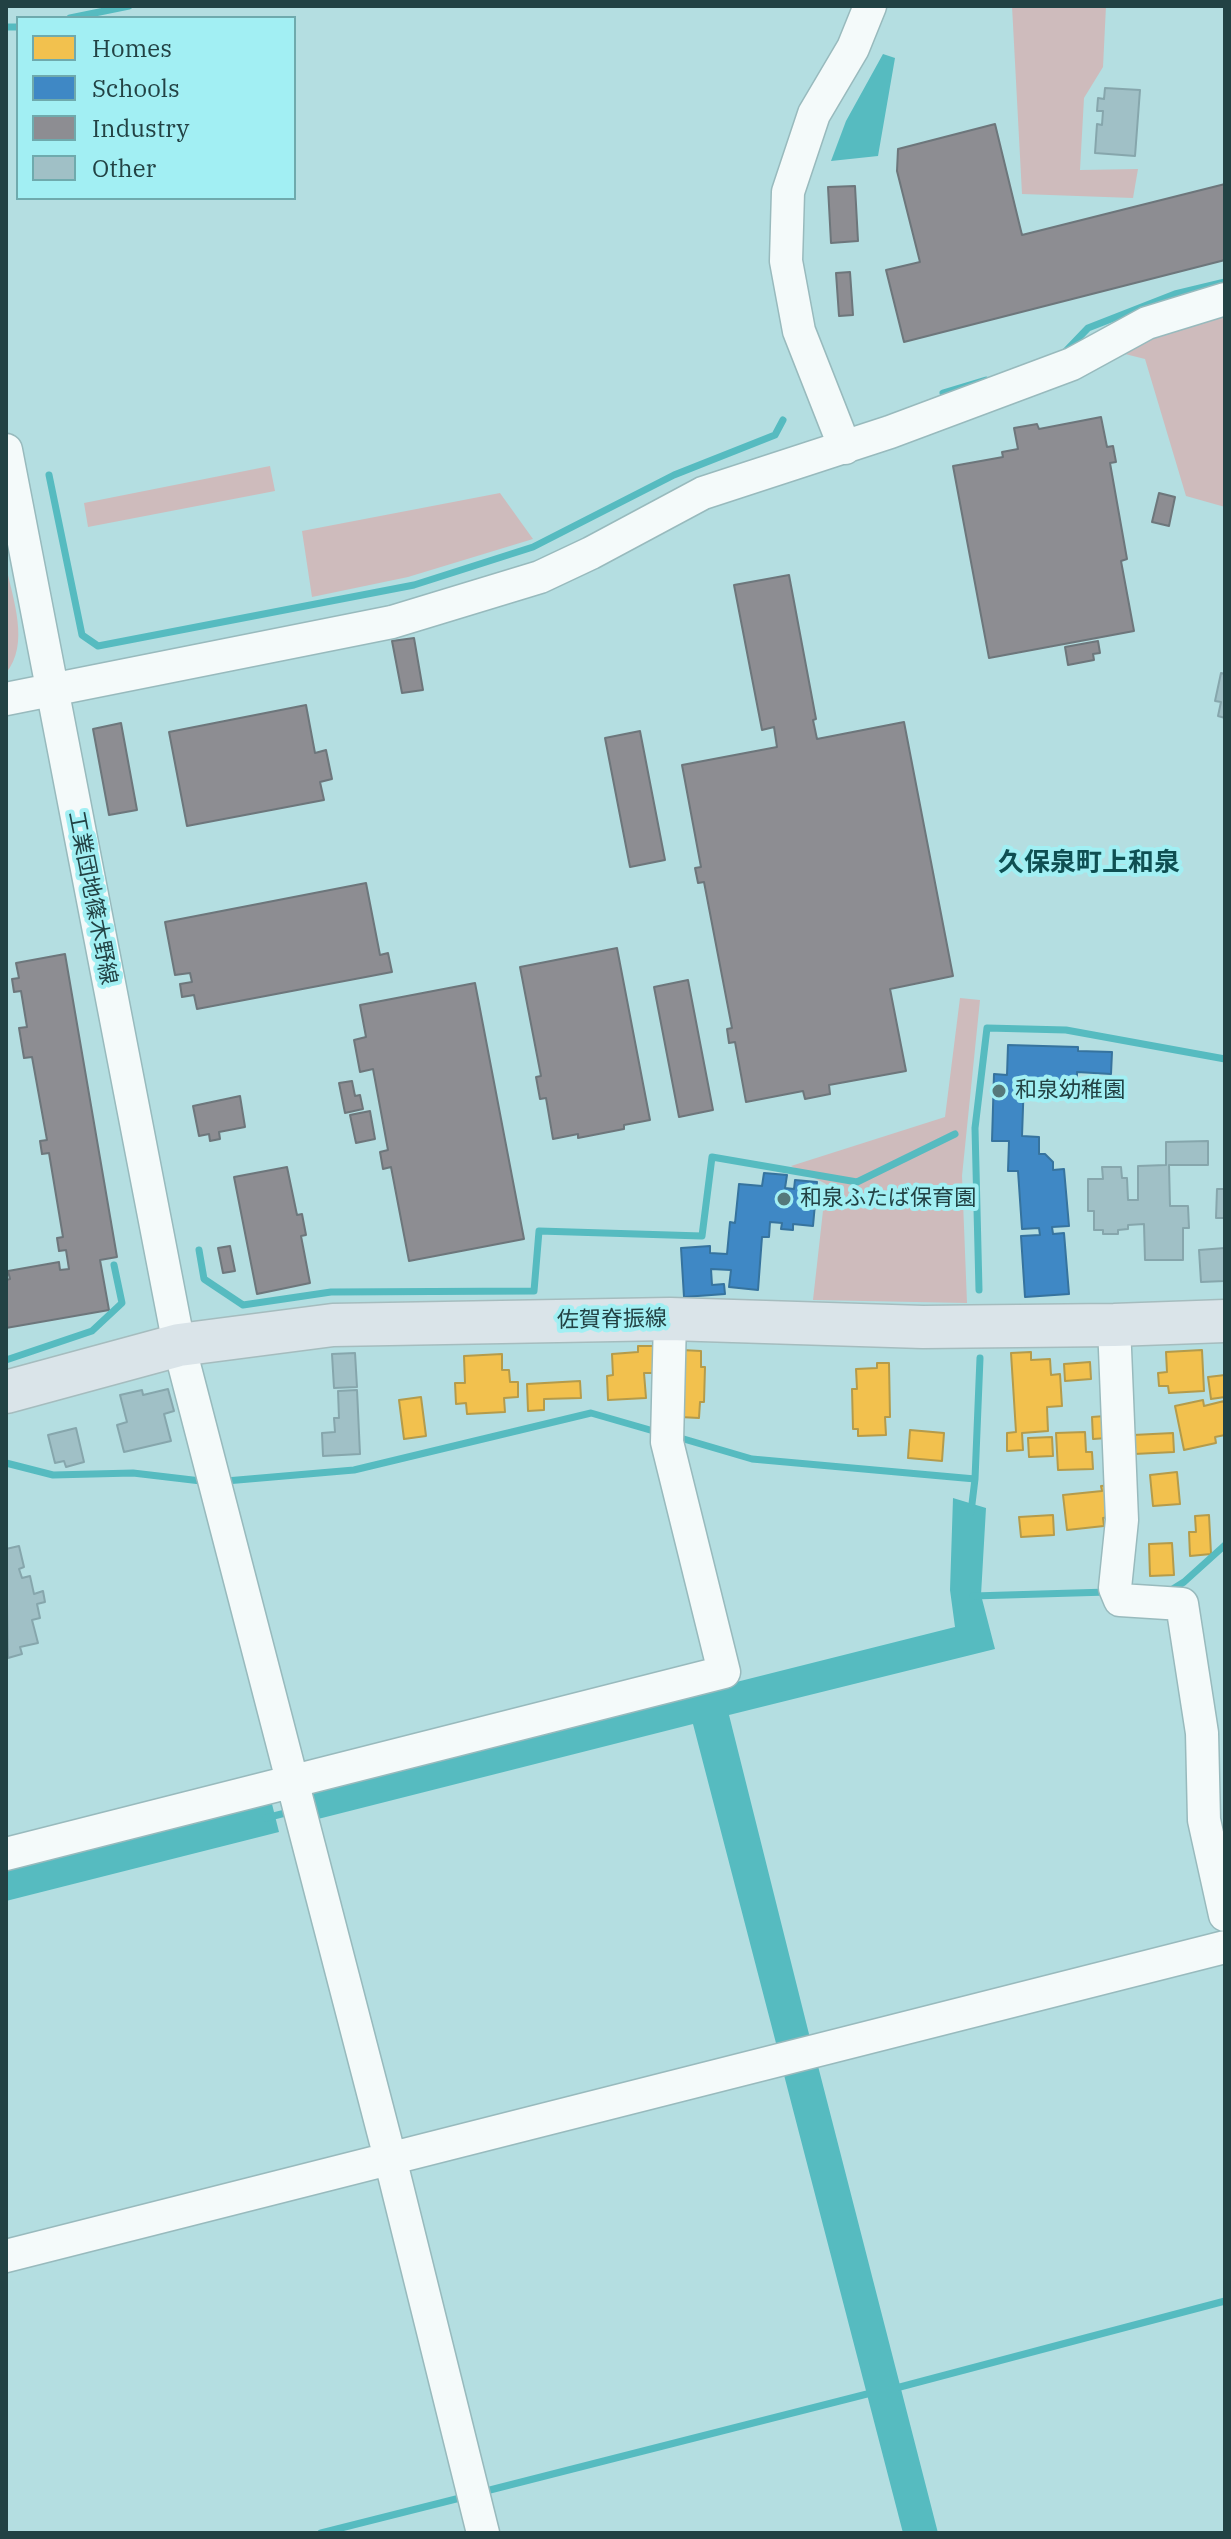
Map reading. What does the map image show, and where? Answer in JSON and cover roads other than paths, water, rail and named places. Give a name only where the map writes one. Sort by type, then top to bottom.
[{"type":"main road","name":"佐賀脊振線","points":[[6,1392],[179,1345],[333,1325],[670,1319],[923,1327],[1225,1321]]},
{"type":"street","points":[[845,448],[799,331],[786,261],[788,192],[814,114],[853,48],[870,6]]},
{"type":"street","points":[[6,699],[392,622],[540,577],[703,493],[890,432],[1072,364],[1147,323],[1225,299]]},
{"type":"street","name":"工業団地篠木野線","points":[[6,450],[179,1345],[390,2158],[483,2533]]},
{"type":"street","points":[[6,1854],[296,1799],[724,1672],[666,1435],[670,1319]]},
{"type":"street","points":[[1114,1325],[1122,1520],[1118,1594],[1182,1604],[1202,1733],[1204,1820],[1225,1915]]},
{"type":"street","points":[[6,2256],[1225,1947]]},
{"type":"water","points":[[883,54],[895,58],[878,156],[831,161],[846,121]]},
{"type":"water","points":[[953,1498],[986,1508],[981,1595],[995,1649],[729,1715],[810,2038],[777,2047],[693,1724],[318,1819],[311,1789],[955,1627],[950,1590]]},
{"type":"water","points":[[271,1800],[279,1832],[6,1901],[6,1868]]},
{"type":"water","points":[[818,2066],[938,2533],[903,2533],[784,2075]]},
{"type":"waterway","points":[[80,16],[129,6]]},
{"type":"waterway","points":[[6,27],[16,27]]},
{"type":"waterway","points":[[1065,352],[1088,328],[1175,294],[1225,282]]},
{"type":"waterway","points":[[943,393],[986,380]]},
{"type":"waterway","points":[[49,475],[82,635],[98,646],[414,585],[533,547],[674,475],[775,435],[783,420]]},
{"type":"waterway","points":[[979,1290],[975,1128],[987,1028],[1066,1030],[1225,1059]]},
{"type":"waterway","points":[[199,1250],[204,1279],[243,1305],[331,1292],[534,1291],[539,1231],[702,1236],[712,1157],[857,1182],[955,1134]]},
{"type":"waterway","points":[[6,1360],[92,1331],[122,1303],[114,1265]]},
{"type":"waterway","points":[[971,1512],[980,1358]]},
{"type":"waterway","points":[[226,1481],[354,1470],[591,1413],[657,1432]]},
{"type":"waterway","points":[[677,1437],[752,1459],[975,1479]]},
{"type":"waterway","points":[[6,1463],[53,1475],[133,1473],[201,1481]]},
{"type":"waterway","points":[[1168,1592],[1184,1582],[1225,1545]]},
{"type":"waterway","points":[[973,1596],[1108,1592]]},
{"type":"waterway","points":[[266,1818],[293,1811]]},
{"type":"waterway","points":[[900,2387],[1225,2301]]},
{"type":"waterway","points":[[486,2491],[867,2394]]},
{"type":"waterway","points":[[321,2533],[460,2498]]},
{"type":"place","name":"和泉幼稚園","points":[[999,1091]]},
{"type":"place","name":"和泉ふたば保育園","points":[[784,1199]]},
{"type":"district","name":"久保泉町上和泉","points":[[1089,863]]}]
